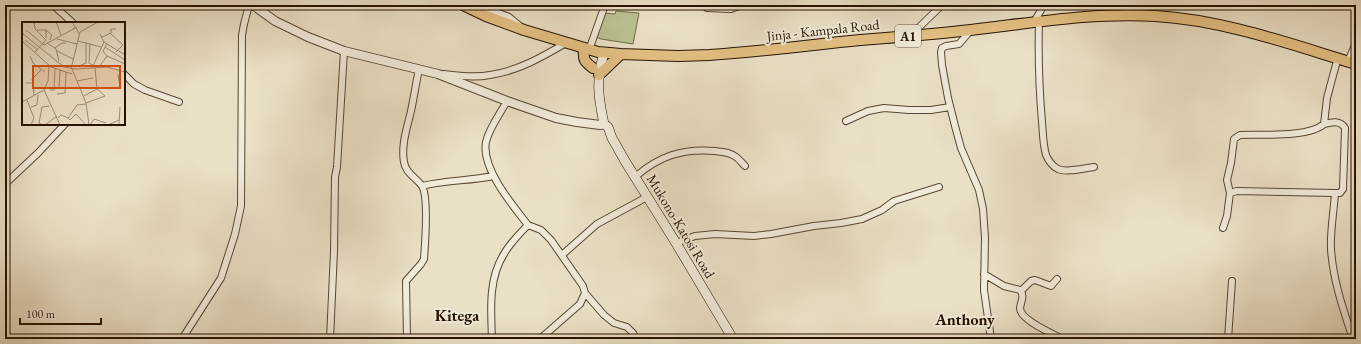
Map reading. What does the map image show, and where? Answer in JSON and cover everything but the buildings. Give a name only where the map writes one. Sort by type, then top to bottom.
[{"type":"highway","name":"Jinja - Kampala Road","points":[[463,5],[486,16],[524,30],[594,51],[621,54],[709,56],[1117,15],[1155,16],[1194,20],[1234,28],[1352,62]]},
{"type":"highway","points":[[594,51],[583,58],[586,63],[596,72],[621,54]]},
{"type":"main road","name":"Mukono-Katosi Road","points":[[594,51],[599,68],[596,72],[594,102],[596,113],[733,339]]},
{"type":"street","points":[[53,5],[72,22]]},
{"type":"street","points":[[182,339],[221,278],[236,230],[240,206],[242,35],[249,5]]},
{"type":"street","points":[[253,5],[275,21],[308,37],[344,51],[438,74],[556,118],[604,125]]},
{"type":"street","points":[[478,5],[509,17],[524,30]]},
{"type":"street","points":[[594,51],[605,5]]},
{"type":"street","points":[[707,8],[731,9],[742,5]]},
{"type":"street","points":[[910,36],[942,5]]},
{"type":"street","points":[[1044,5],[1036,22],[1044,142],[1047,156],[1051,164],[1058,169],[1066,170],[1094,167]]},
{"type":"street","points":[[971,30],[959,44],[954,46],[946,46],[942,48],[940,52],[950,107],[961,148],[979,190],[983,209],[985,238],[984,290],[992,339]]},
{"type":"street","points":[[438,74],[476,76],[495,74],[536,60],[566,43]]},
{"type":"street","points":[[1352,62],[1356,43]]},
{"type":"street","points":[[330,339],[334,251],[335,177],[337,167],[344,51]]},
{"type":"street","points":[[1324,124],[1327,98],[1338,57]]},
{"type":"street","points":[[407,339],[406,281],[422,264],[424,259],[425,196],[422,186],[409,173],[405,165],[404,158],[404,143],[419,69]]},
{"type":"street","points":[[125,75],[134,84],[145,90],[179,102]]},
{"type":"street","points":[[507,101],[486,142],[486,149],[493,176],[528,225],[541,230],[551,240],[583,286],[585,293],[604,315],[614,323],[627,327],[636,339]]},
{"type":"street","points":[[846,121],[868,112],[884,108],[931,110],[950,107]]},
{"type":"street","points":[[1223,228],[1227,216],[1230,192],[1227,180],[1231,164],[1234,139],[1236,137],[1240,135],[1299,134],[1320,127],[1324,124],[1337,122],[1343,124],[1345,128],[1343,189],[1340,193],[1230,192]]},
{"type":"street","points":[[5,184],[38,153],[64,125]]},
{"type":"street","points":[[635,177],[644,169],[659,160],[679,152],[693,150],[727,152],[736,157],[745,166]]},
{"type":"street","points":[[422,186],[493,176]]},
{"type":"street","points":[[676,243],[695,236],[715,234],[754,236],[862,219],[882,210],[894,201],[940,187]]},
{"type":"street","points":[[1335,193],[1331,247],[1333,266],[1341,303],[1353,339]]},
{"type":"street","points":[[562,255],[597,224],[647,197]]},
{"type":"street","points":[[492,339],[492,289],[496,270],[503,254],[528,225]]},
{"type":"street","points":[[984,274],[1004,286],[1016,288],[1021,291],[1023,297],[1020,308],[1023,316],[1063,339]]},
{"type":"street","points":[[1021,291],[1031,281],[1035,280],[1051,286],[1057,279]]},
{"type":"street","points":[[1228,339],[1232,281]]},
{"type":"street","points":[[540,339],[580,304],[585,293]]},
{"type":"green space","points":[[616,11],[639,13],[633,44],[601,39],[592,33],[602,13],[615,14]]},
{"type":"district","name":"Kitega","points":[[457,315]]},
{"type":"district","name":"Anthony","points":[[965,319]]}]
